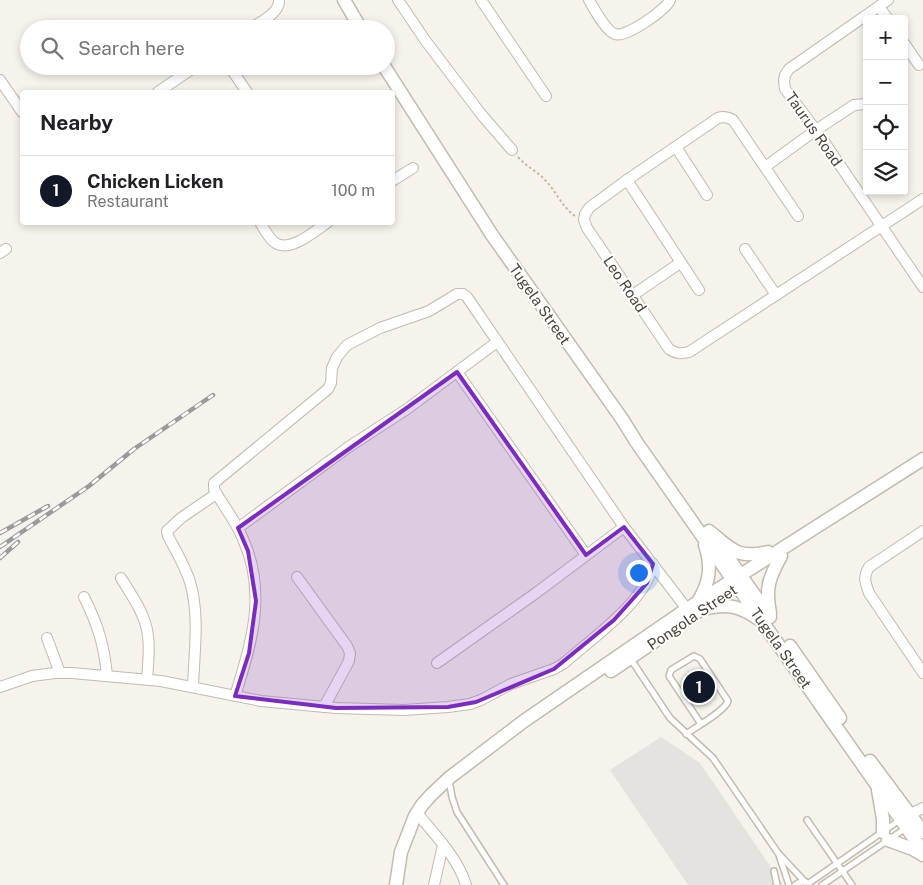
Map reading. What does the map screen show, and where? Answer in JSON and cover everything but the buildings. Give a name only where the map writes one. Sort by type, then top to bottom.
[{"type":"street","points":[[263,20],[277,10],[280,4],[279,0]]},
{"type":"street","points":[[344,0],[356,20]]},
{"type":"street","points":[[398,0],[425,40],[512,150]]},
{"type":"street","points":[[481,0],[546,96]]},
{"type":"street","points":[[589,0],[609,30],[616,35],[623,35],[666,7],[670,0]]},
{"type":"street","name":"Taurus Road","points":[[888,0],[789,69],[785,75],[785,89],[816,130],[923,287]]},
{"type":"street","points":[[879,6],[885,15]]},
{"type":"street","points":[[908,49],[919,65]]},
{"type":"street","points":[[169,89],[185,75]]},
{"type":"street","points":[[235,75],[245,90]]},
{"type":"street","name":"Tugela Street","points":[[390,75],[492,235],[622,419],[676,486],[704,531],[913,821],[923,851]]},
{"type":"street","points":[[0,80],[20,109]]},
{"type":"street","points":[[765,167],[854,105],[863,104]]},
{"type":"street","points":[[584,220],[585,214],[590,207],[627,180],[718,118],[728,117],[733,120],[798,216]]},
{"type":"street","points":[[676,147],[707,195]]},
{"type":"street","points":[[395,179],[413,168]]},
{"type":"street","points":[[627,180],[699,290]]},
{"type":"street","name":"Leo Road","points":[[584,220],[669,348],[675,353],[682,354],[689,352],[923,199]]},
{"type":"street","points":[[262,225],[276,243],[283,246],[293,245],[323,225]]},
{"type":"street","points":[[745,248],[776,294]]},
{"type":"street","points":[[633,295],[680,263]]},
{"type":"street","points":[[235,696],[252,640],[256,601],[248,550],[238,528],[216,494],[213,487],[217,479],[328,389],[331,383],[332,368],[337,357],[347,345],[356,339],[393,323],[417,316],[457,294],[467,297],[624,526],[653,564],[696,607]]},
{"type":"street","points":[[238,528],[350,446],[407,409],[497,342]]},
{"type":"street","points":[[457,372],[586,555]]},
{"type":"street","name":"Pongola Street","points":[[396,885],[400,852],[417,813],[431,794],[449,778],[471,763],[491,753],[696,607],[780,553],[852,512],[923,459]]},
{"type":"street","points":[[193,687],[196,631],[193,595],[185,569],[168,536],[167,530],[216,494]]},
{"type":"street","points":[[437,662],[536,593],[624,526]]},
{"type":"street","points":[[696,607],[733,606],[767,620],[767,588],[780,553],[742,555],[704,531]]},
{"type":"street","points":[[696,607],[709,578],[710,564],[704,531]]},
{"type":"street","points":[[921,666],[868,593],[864,582],[864,574],[869,567],[923,531]]},
{"type":"street","points":[[0,687],[32,676],[60,672],[147,680],[261,701],[324,707],[404,710],[448,707],[476,702],[511,684],[563,664],[628,606],[646,583],[653,564]]},
{"type":"street","points":[[298,577],[350,653],[349,661],[324,707]]},
{"type":"street","points":[[121,578],[140,610],[147,627],[149,643],[147,680]]},
{"type":"street","points":[[84,598],[99,630],[105,653],[107,675]]},
{"type":"street","name":"Tugela Street","points":[[767,620],[877,786],[913,821]]},
{"type":"street","points":[[48,638],[60,672]]},
{"type":"street","points":[[877,786],[885,836],[923,855]]},
{"type":"street","points":[[913,821],[923,808]]},
{"type":"street","points":[[417,813],[460,869],[466,885]]},
{"type":"street","points":[[434,885],[442,845]]},
{"type":"lane","points":[[628,655],[670,718],[713,758],[778,853],[808,883]]},
{"type":"lane","points":[[686,734],[701,724],[725,707],[728,700],[700,658],[694,656],[672,670],[669,676],[701,724]]},
{"type":"lane","points":[[449,778],[457,812],[504,885]]},
{"type":"lane","points":[[807,820],[852,885]]},
{"type":"lane","points":[[795,885],[800,882],[808,883],[913,821]]},
{"type":"lane","points":[[822,885],[843,871],[885,836],[913,821]]},
{"type":"lane","points":[[778,853],[789,885]]},
{"type":"lane","points":[[774,871],[777,885]]},
{"type":"path","points":[[512,150],[527,167],[545,179],[573,215],[584,220]]},
{"type":"highlighted area","points":[[457,372],[586,555],[624,527],[653,564],[647,583],[614,620],[554,669],[476,702],[448,707],[336,708],[235,696],[249,653],[256,601],[248,551],[238,528]]},
{"type":"shaded area","points":[[661,737],[700,763],[783,885],[688,885],[610,770]]},
{"type":"railway","points":[[0,547],[89,486],[134,449],[213,395]]},
{"type":"railway","points":[[0,533],[48,506]]},
{"type":"railway","points":[[0,558],[18,542]]},
{"type":"place","name":"Chicken Licken","points":[[699,687]]}]
